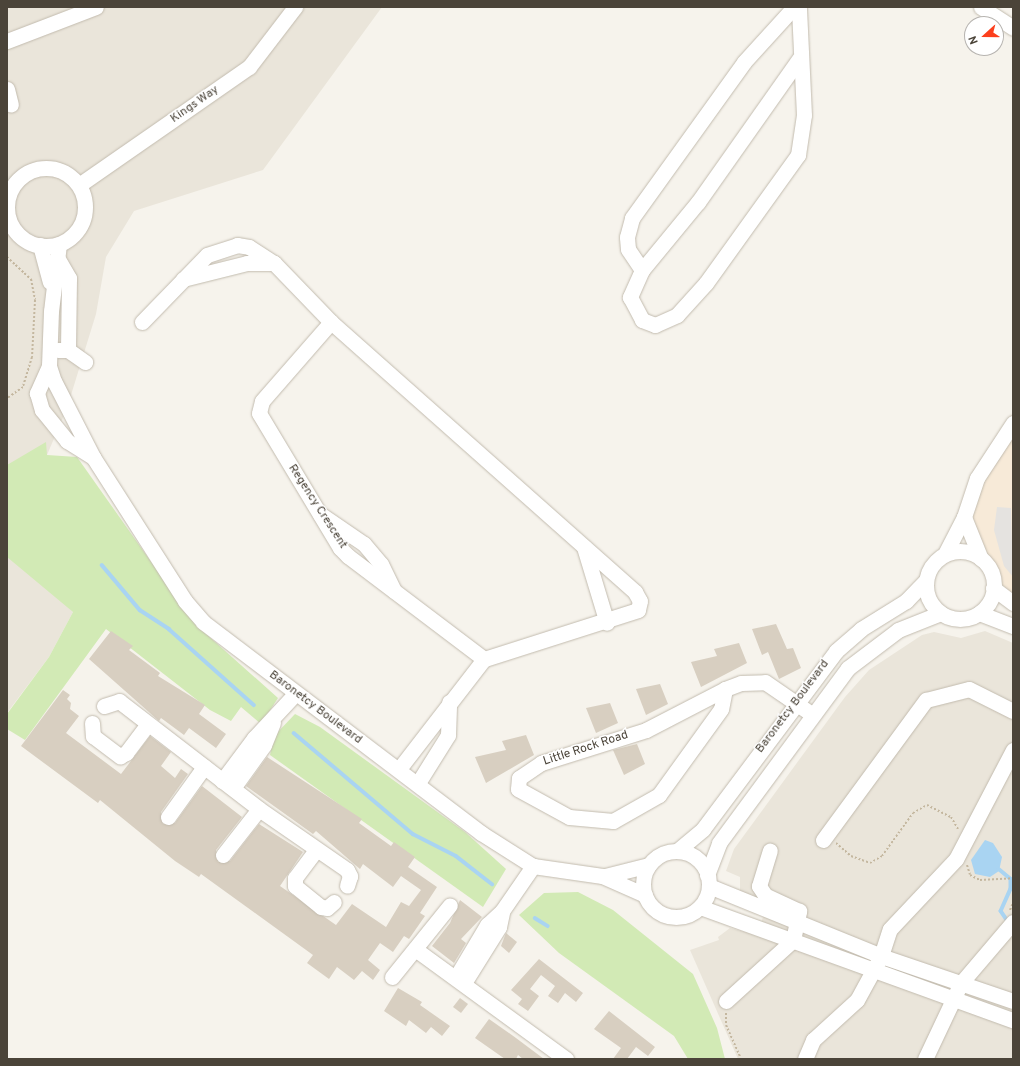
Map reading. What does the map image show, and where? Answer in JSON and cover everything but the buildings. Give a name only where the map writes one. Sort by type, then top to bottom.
[{"type":"street","points":[[7,40],[96,7]]},
{"type":"street","name":"Kings Way","points":[[79,185],[249,67],[295,7]]},
{"type":"street","points":[[642,270],[628,249],[627,237],[632,218],[744,62],[794,7]]},
{"type":"street","points":[[799,59],[698,202],[642,270],[630,297],[635,312],[649,324],[672,319],[706,283],[798,155],[804,115],[799,59],[800,7]]},
{"type":"street","points":[[981,7],[1013,28]]},
{"type":"street","points":[[7,89],[11,105]]},
{"type":"street","points":[[44,168],[70,176],[79,185],[85,208],[83,219],[78,230],[59,244],[40,245],[23,238],[14,228],[8,209],[9,189],[19,178],[44,168]]},
{"type":"street","name":"Baronetcy Boulevard","points":[[59,244],[58,259],[52,291],[49,366],[38,387],[77,447],[93,457]]},
{"type":"street","name":"Baronetcy Boulevard","points":[[40,245],[47,261],[52,291]]},
{"type":"street","points":[[142,322],[207,255],[237,245],[249,247],[274,263],[331,322],[584,546],[640,601],[638,610],[607,623],[484,658],[445,707],[433,736],[402,772]]},
{"type":"street","points":[[58,259],[69,278],[68,350]]},
{"type":"street","points":[[183,279],[247,264],[274,263]]},
{"type":"street","name":"Regency Crescent","points":[[331,322],[259,408],[260,418],[340,548],[394,592],[484,658]]},
{"type":"street","points":[[50,350],[68,350],[85,362]]},
{"type":"street","name":"Baronetcy Boulevard","points":[[49,366],[93,457],[194,612],[295,694],[418,783],[482,833],[533,866],[602,876],[645,895]]},
{"type":"street","points":[[964,517],[981,559],[991,573],[993,588],[989,602],[979,613],[958,619],[941,613],[929,599],[926,580],[932,565],[946,554],[964,517],[977,478],[1013,423]]},
{"type":"street","points":[[584,546],[607,623]]},
{"type":"street","points":[[946,554],[964,552],[981,559]]},
{"type":"street","name":"Baronetcy Boulevard","points":[[677,852],[703,829],[792,707],[840,646],[911,597],[926,580]]},
{"type":"street","points":[[993,588],[1013,603]]},
{"type":"street","name":"Baronetcy Boulevard","points":[[708,881],[719,843],[843,674],[864,653],[908,624],[941,613]]},
{"type":"street","points":[[979,613],[1013,626]]},
{"type":"street","name":"Little Rock Road","points":[[725,689],[722,709],[659,795],[614,821],[570,817],[518,789],[519,778],[541,763],[646,730],[725,689],[755,681],[760,690],[792,707],[810,720]]},
{"type":"street","points":[[826,836],[926,700],[969,689],[1013,711]]},
{"type":"street","points":[[227,784],[264,745],[274,720],[295,694]]},
{"type":"street","points":[[104,706],[119,701],[259,809],[349,873],[346,886]]},
{"type":"street","points":[[418,783],[448,735],[445,707]]},
{"type":"street","points":[[92,723],[93,736],[120,756],[126,754],[148,724]]},
{"type":"street","points":[[805,1059],[813,1040],[858,1000],[876,963],[890,929],[956,859],[1013,750]]},
{"type":"street","points":[[168,817],[204,767]]},
{"type":"street","points":[[222,855],[259,809]]},
{"type":"street","points":[[316,850],[295,878],[295,886],[321,907],[327,908],[334,902]]},
{"type":"street","points":[[726,1001],[793,940],[798,921],[796,908],[765,895],[760,889],[770,851]]},
{"type":"street","points":[[708,881],[700,907],[686,916],[669,916],[654,909],[645,895],[644,878],[649,865],[661,855],[677,852],[696,858],[708,881],[798,921],[876,963],[952,998],[1013,1020]]},
{"type":"street","name":"Baronetcy Boulevard","points":[[602,876],[649,865]]},
{"type":"street","points":[[460,980],[499,927],[502,911],[533,866]]},
{"type":"street","points":[[392,977],[450,905]]},
{"type":"street","points":[[700,907],[793,940],[876,963],[961,983],[1013,1001]]},
{"type":"street","points":[[925,1059],[952,998],[961,983],[1010,925]]},
{"type":"street","points":[[415,949],[460,980],[566,1059]]},
{"type":"path","points":[[7,257],[31,279],[35,300],[32,357],[23,387],[7,398]]},
{"type":"path","points":[[826,836],[840,850],[870,864],[882,856],[913,813],[927,805],[950,817],[968,838]]},
{"type":"path","points":[[968,857],[970,875],[980,880],[1013,878]]},
{"type":"path","points":[[726,1001],[726,1025],[741,1059]]},
{"type":"shaded area","points":[[7,7],[382,7],[263,170],[134,211],[106,257],[96,314],[67,408],[47,455],[7,475]]},
{"type":"shaded area","points":[[1013,423],[1013,596],[994,585],[974,553],[966,509]]},
{"type":"shaded area","points":[[997,507],[1011,508],[1013,577],[1004,566],[994,530]]},
{"type":"shaded area","points":[[7,541],[73,612],[49,657],[7,713]]},
{"type":"shaded area","points":[[985,631],[1013,643],[1013,1059],[738,1059],[690,950],[719,940],[718,937],[730,928],[757,935],[768,902],[740,893],[740,877],[726,871],[734,849],[845,697],[869,670],[922,635],[934,632],[961,638]]},
{"type":"green space","points":[[46,442],[47,455],[77,457],[195,624],[278,698],[261,724],[241,707],[231,721],[210,710],[106,629],[25,740],[7,729],[7,714],[49,657],[73,612],[7,557],[7,465]]},
{"type":"green space","points":[[295,714],[320,727],[465,832],[506,869],[483,907],[270,755],[274,736]]},
{"type":"green space","points":[[578,892],[613,910],[693,974],[717,1028],[725,1059],[688,1059],[674,1036],[559,953],[519,915],[544,893]]},
{"type":"water","points":[[985,840],[993,843],[1002,857],[999,871],[990,877],[975,874],[971,860]]},
{"type":"waterway","points":[[102,565],[140,610],[169,629],[254,705]]},
{"type":"waterway","points":[[294,733],[413,834],[456,856],[492,884]]},
{"type":"waterway","points":[[999,869],[1011,879],[1011,889],[1001,911],[1009,923]]},
{"type":"waterway","points":[[535,918],[548,926]]}]
